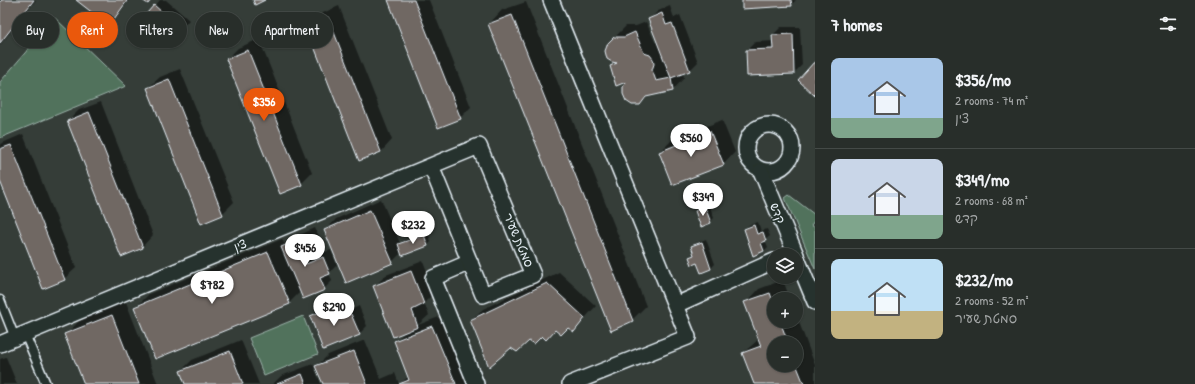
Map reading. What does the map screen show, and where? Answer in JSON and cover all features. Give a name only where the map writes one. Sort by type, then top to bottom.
[{"type":"street","points":[[551,0],[688,337],[570,384]]},
{"type":"street","name":"צין","points":[[0,344],[480,146]]},
{"type":"street","name":"סמטת שעיר","points":[[431,166],[483,295],[533,275],[480,146]]},
{"type":"street","name":"קדש","points":[[761,171],[791,248]]},
{"type":"street","points":[[470,262],[433,278],[476,384]]},
{"type":"street","points":[[676,305],[767,264]]},
{"type":"street","name":"קדש","points":[[803,276],[815,302]]},
{"type":"lane","points":[[0,300],[46,384]]},
{"type":"green space","points":[[59,22],[67,29],[67,48],[86,48],[126,86],[0,138],[0,82],[29,48],[59,48]]},
{"type":"green space","points":[[789,195],[815,215],[815,220],[811,225],[815,228],[815,269],[785,198]]},
{"type":"green space","points":[[303,316],[318,354],[264,376],[249,338]]},
{"type":"building","points":[[2,0],[34,0],[25,12],[12,12],[12,28],[0,43],[0,2]]},
{"type":"building","points":[[76,0],[127,1],[118,14],[118,12],[91,12]]},
{"type":"building","points":[[142,0],[151,0],[148,4]]},
{"type":"building","points":[[253,0],[265,0],[255,5]]},
{"type":"building","points":[[388,0],[414,0],[461,119],[438,128]]},
{"type":"building","points":[[742,0],[791,0],[792,6],[742,9]]},
{"type":"building","points":[[154,5],[162,12],[148,12]]},
{"type":"building","points":[[662,13],[666,25],[672,23],[690,71],[671,78],[648,19]]},
{"type":"building","points":[[512,15],[633,321],[611,331],[488,24]]},
{"type":"building","points":[[333,30],[381,152],[359,161],[315,48],[333,48]]},
{"type":"building","points":[[635,32],[644,53],[650,55],[653,59],[654,64],[652,70],[656,81],[671,78],[673,91],[646,97],[640,105],[632,105],[626,101],[623,94],[623,87],[626,82],[616,86],[610,66],[617,63],[607,59],[605,51],[608,43],[614,37],[624,37]]},
{"type":"building","points":[[793,34],[794,74],[747,76],[746,50],[773,49],[772,35]]},
{"type":"building","points":[[248,50],[302,185],[280,194],[226,59]]},
{"type":"building","points":[[815,61],[815,96],[798,80]]},
{"type":"building","points":[[169,79],[223,215],[201,224],[147,88]]},
{"type":"building","points":[[89,112],[143,248],[121,257],[67,121]]},
{"type":"building","points":[[710,131],[724,165],[672,185],[659,152]]},
{"type":"building","points":[[11,145],[65,280],[43,289],[0,181],[0,149]]},
{"type":"building","points":[[705,207],[711,223],[701,227],[695,211]]},
{"type":"building","points":[[370,210],[393,263],[346,283],[324,230]]},
{"type":"building","points":[[754,225],[757,234],[763,232],[766,241],[761,243],[764,251],[753,256],[744,229]]},
{"type":"building","points":[[424,235],[428,246],[402,256],[398,244]]},
{"type":"building","points":[[307,236],[313,250],[303,255],[306,264],[323,257],[330,274],[320,278],[325,290],[303,299],[281,247]]},
{"type":"building","points":[[702,242],[711,269],[701,273],[697,263],[692,265],[689,257],[694,255],[691,246]]},
{"type":"building","points":[[268,252],[290,304],[155,359],[134,307]]},
{"type":"building","points":[[411,271],[424,304],[412,310],[418,327],[393,337],[373,286]]},
{"type":"building","points":[[547,283],[585,318],[574,332],[568,328],[561,335],[555,330],[546,340],[542,336],[534,344],[529,341],[517,352],[511,348],[489,367],[470,320]]},
{"type":"building","points":[[767,294],[767,328],[783,328],[785,336],[767,336],[767,372],[799,372],[804,384],[754,384],[742,353],[761,346],[744,302]]},
{"type":"building","points":[[340,304],[345,316],[351,314],[360,335],[323,350],[310,316]]},
{"type":"building","points":[[112,315],[139,384],[84,384],[64,334]]},
{"type":"building","points":[[432,326],[456,384],[399,384],[409,380],[394,341]]},
{"type":"building","points":[[230,351],[243,384],[185,384],[180,371]]},
{"type":"building","points":[[354,351],[367,384],[323,384],[315,366]]},
{"type":"building","points":[[302,374],[306,384],[277,384]]}]
